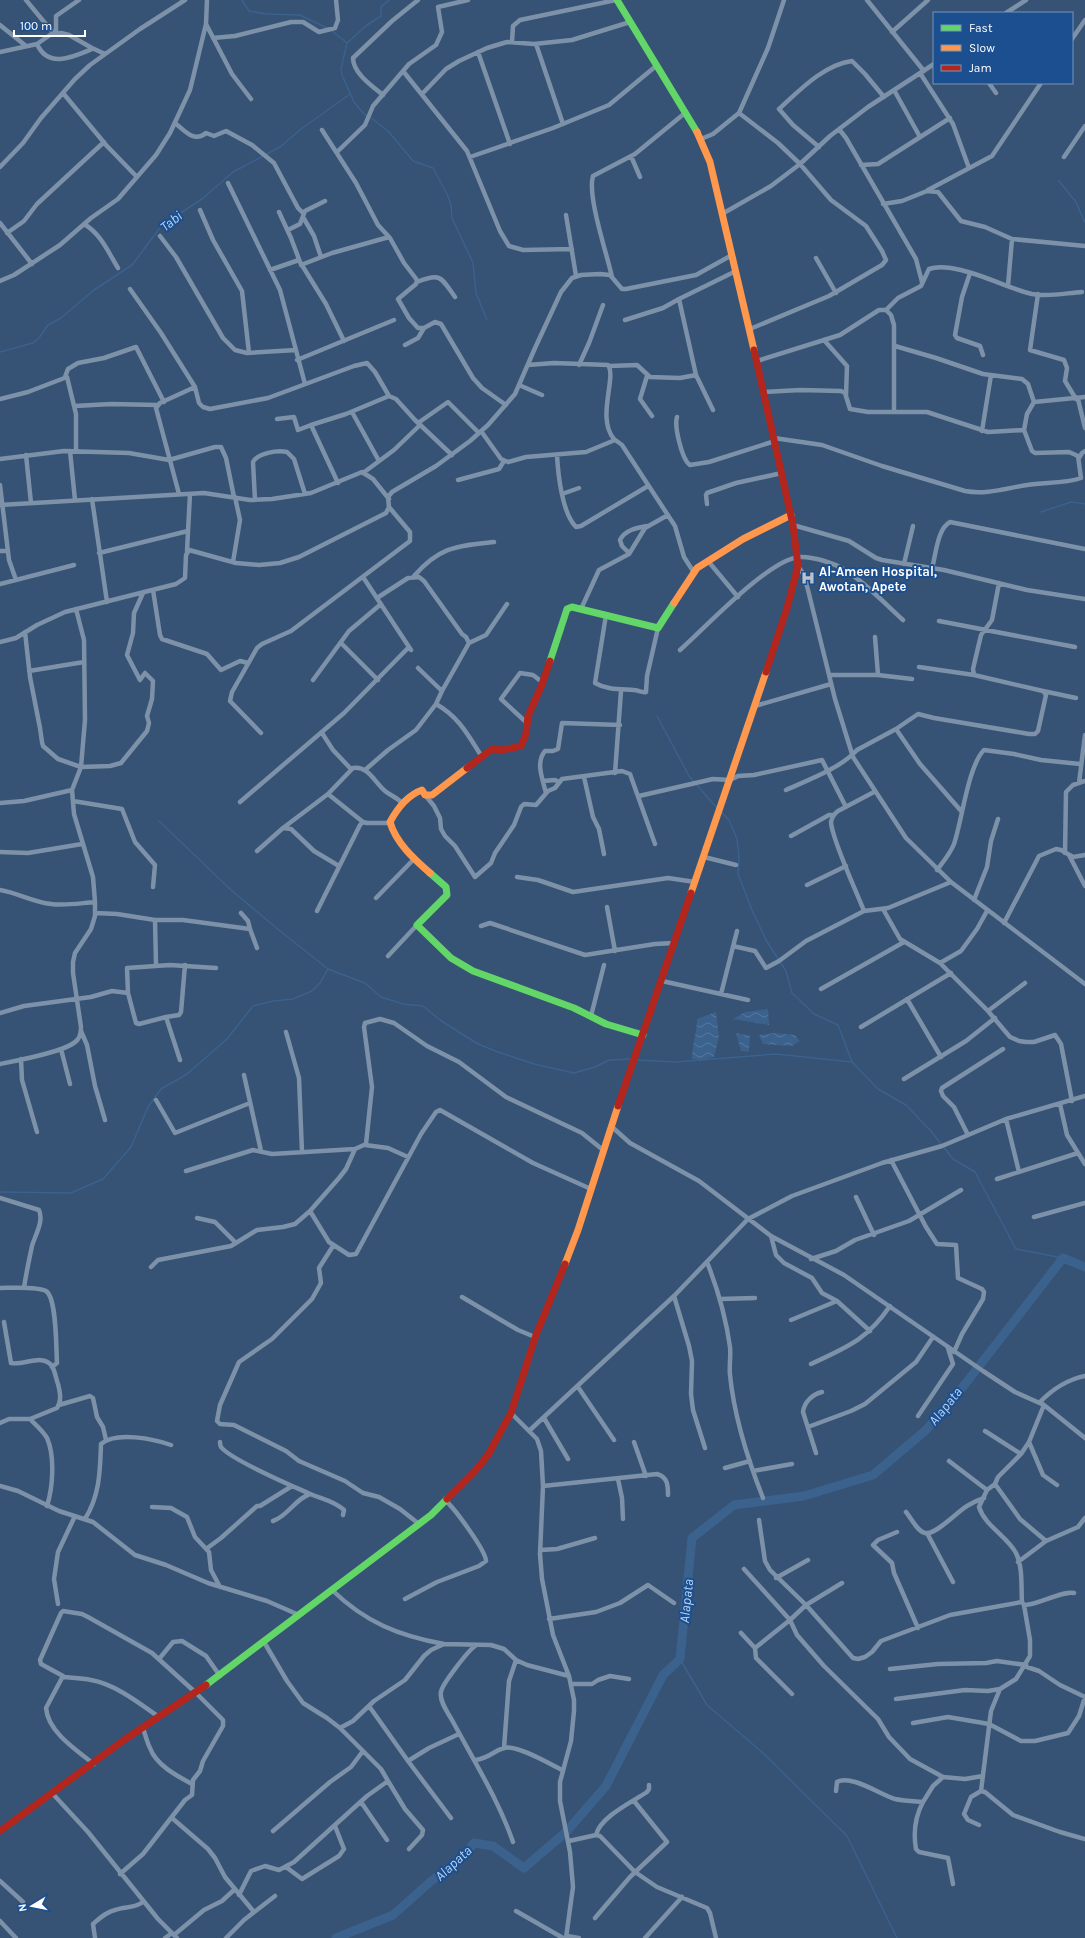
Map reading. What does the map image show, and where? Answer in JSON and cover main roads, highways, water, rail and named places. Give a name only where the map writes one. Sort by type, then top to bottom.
[{"type":"main road","points":[[0,1831],[143,1728],[220,1676],[419,1524],[446,1501],[488,1455],[511,1413],[535,1337],[572,1245],[611,1126],[756,706],[787,608],[798,566],[793,525],[750,329],[710,162],[701,139],[616,0]]},
{"type":"main road","points":[[643,1035],[606,1024],[538,994],[473,971],[451,958],[417,925],[445,898],[447,891],[446,887],[414,859],[391,829],[390,823],[392,817],[417,791],[422,790],[425,795],[432,795],[492,749],[502,750],[518,748],[521,746],[528,716],[542,682],[564,613],[569,608],[581,609],[658,628],[693,571],[743,539],[791,515]]},
{"type":"water","points":[[768,1009],[769,1025],[733,1019],[745,1012]]},
{"type":"water","points":[[716,1012],[719,1037],[714,1057],[701,1060],[692,1059],[697,1019]]},
{"type":"water","points":[[736,1033],[750,1036],[749,1052],[741,1051]]},
{"type":"water","points":[[775,1033],[795,1035],[800,1041],[792,1046],[763,1044],[759,1035]]},
{"type":"waterway","points":[[242,0],[249,11],[266,14],[300,15],[327,28]]},
{"type":"waterway","points":[[389,0],[381,7],[381,16],[367,25],[347,43],[341,69],[342,75],[354,102],[364,114],[389,132],[413,161],[433,168],[447,194],[451,205],[452,218],[473,263],[476,293],[487,320]]},
{"type":"waterway","points":[[332,31],[347,43]]},
{"type":"waterway","name":"Tabi","points":[[0,352],[33,343],[39,338],[48,325],[61,318],[94,290],[132,265],[162,225],[202,199],[233,172],[280,147],[301,129],[350,94]]},
{"type":"waterway","points":[[1059,181],[1076,202],[1085,223]]},
{"type":"waterway","points":[[1041,512],[1071,502],[1085,504]]},
{"type":"waterway","points":[[657,716],[689,776],[717,808]]},
{"type":"waterway","points":[[721,812],[729,820],[737,839],[739,857],[738,874],[752,910],[766,940],[786,971],[792,993],[814,1014],[838,1025],[852,1062],[878,1089],[906,1105],[930,1130],[953,1159],[975,1172],[1016,1249],[1063,1258]]},
{"type":"waterway","points":[[159,821],[231,890],[328,969],[365,983],[381,997],[403,1004],[423,1006],[440,1020],[478,1044],[534,1064],[574,1073],[595,1067],[609,1060],[631,1059]]},
{"type":"waterway","points":[[0,1192],[71,1193],[103,1179],[131,1147],[148,1107],[161,1089],[187,1074],[227,1039],[253,1006],[273,1001],[293,999],[312,991],[320,983],[328,969]]},
{"type":"waterway","points":[[637,1060],[676,1062],[776,1054],[852,1062]]},
{"type":"waterway","name":"Alapata","points":[[336,1938],[393,1915],[430,1882],[464,1856],[474,1843],[493,1846],[524,1868],[566,1832],[606,1786],[663,1675],[680,1659],[692,1538],[734,1505],[804,1496],[873,1475],[926,1430],[959,1392],[1063,1258],[1085,1267]]},
{"type":"waterway","points":[[680,1659],[707,1705],[763,1753],[847,1836],[897,1938]]},
{"type":"place","name":"Al-Ameen Hospital, Awotan, Apete","points":[[808,578]]}]
